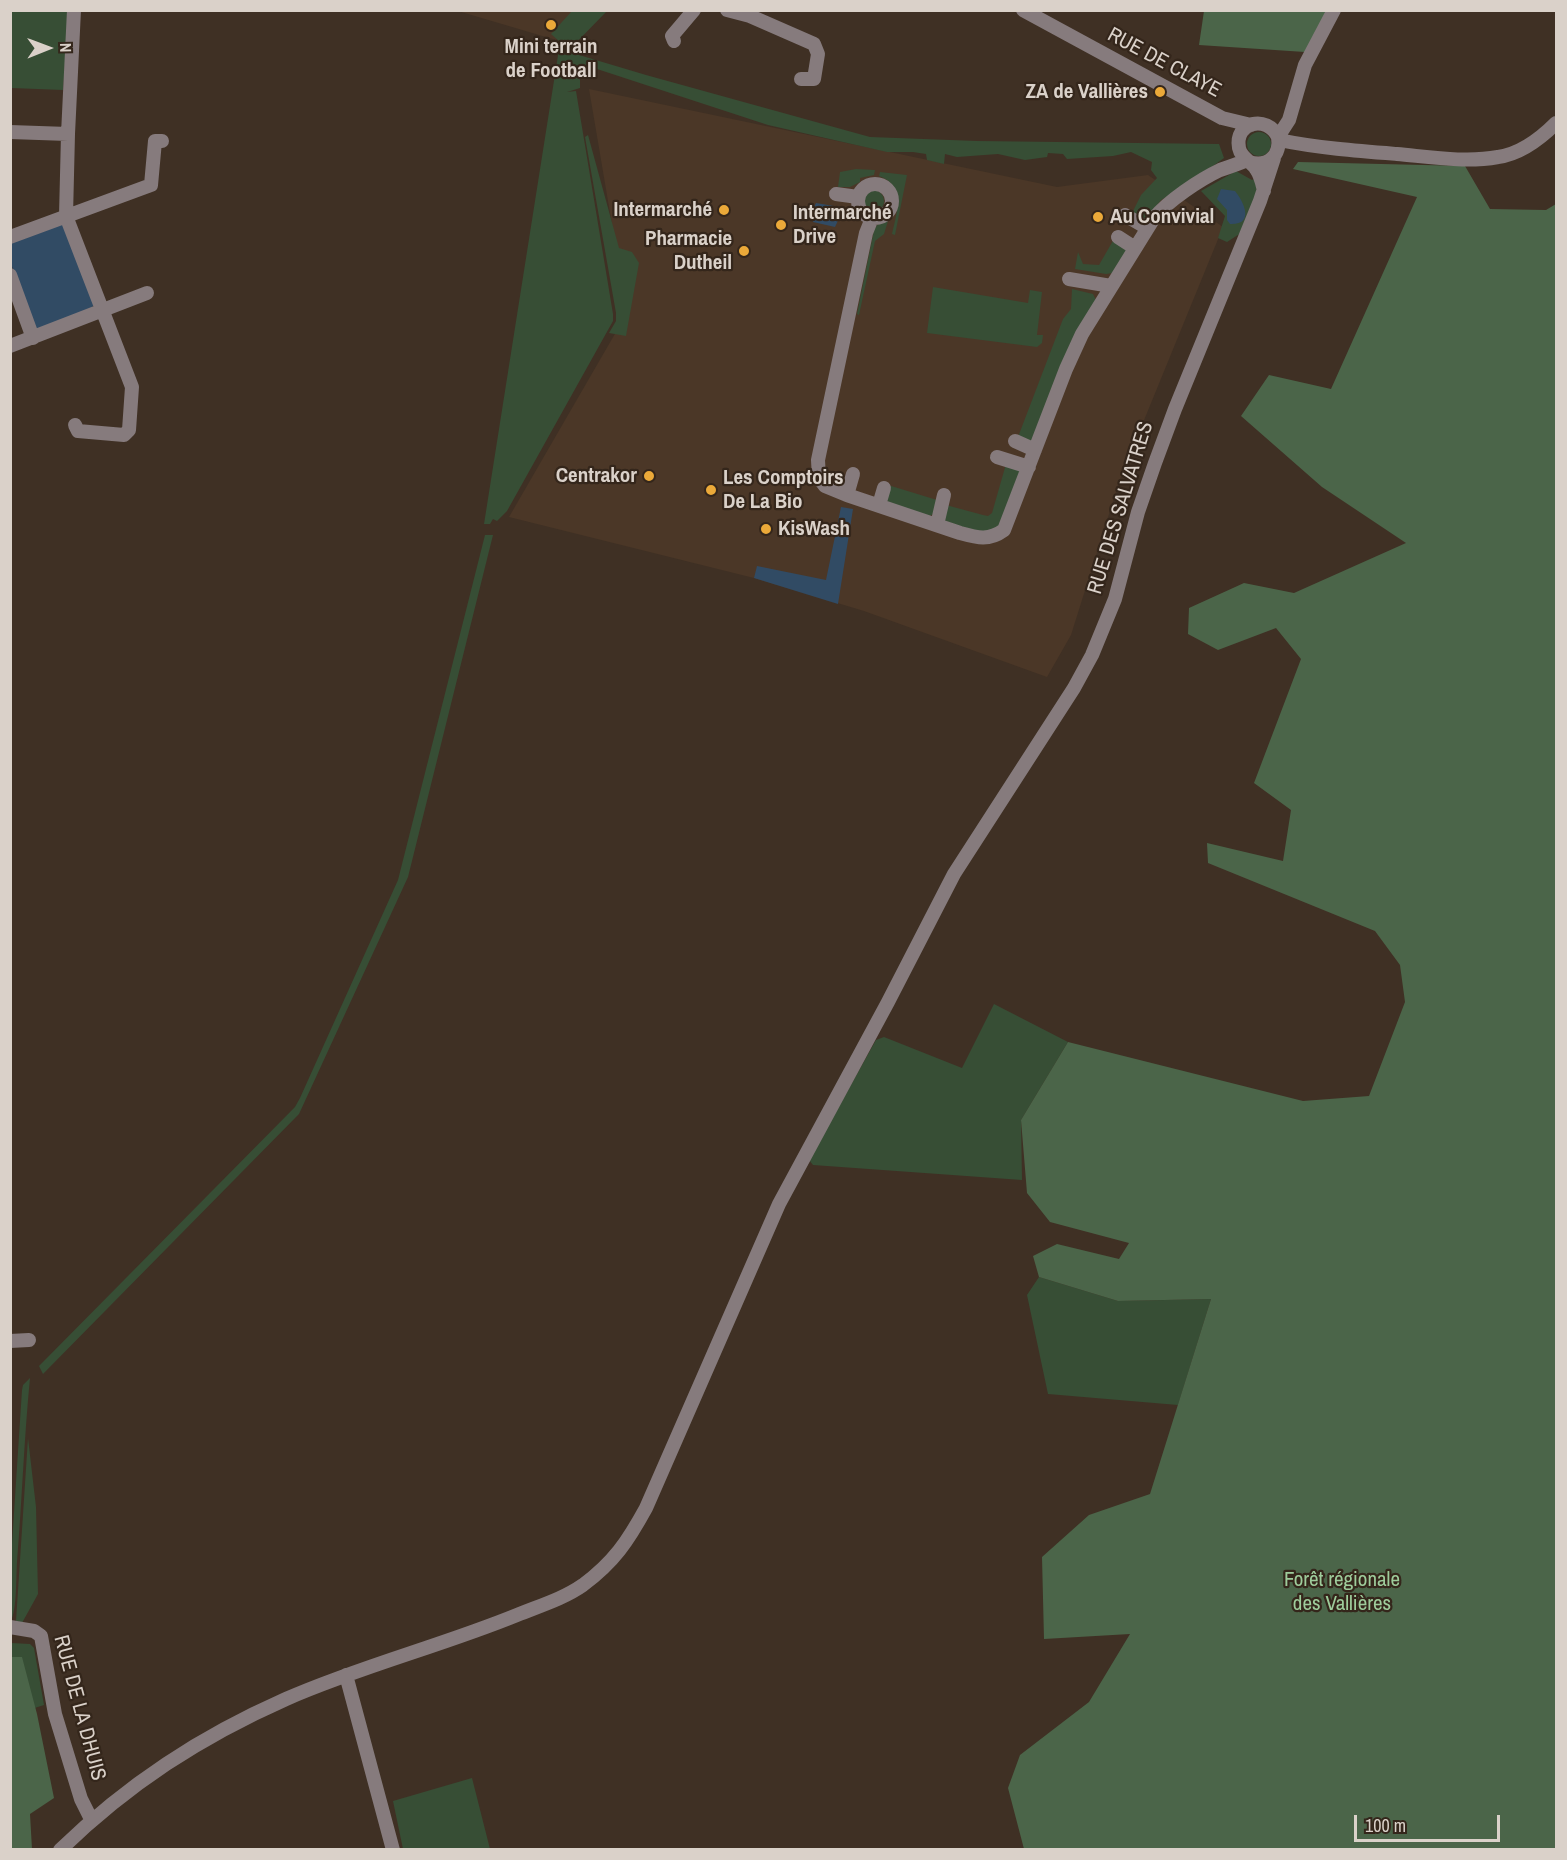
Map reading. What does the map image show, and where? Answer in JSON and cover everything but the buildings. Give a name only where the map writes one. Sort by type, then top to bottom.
[{"type":"street","points":[[74,10],[66,216],[132,387],[129,430],[124,435],[78,430],[75,425]]},
{"type":"street","points":[[674,41],[672,36],[694,10]]},
{"type":"street","points":[[727,10],[751,13],[814,44],[818,54],[814,79],[801,79]]},
{"type":"street","name":"RUE DE CLAYE","points":[[1023,10],[1222,118],[1257,124]]},
{"type":"street","name":"RUE DES SALVATRES","points":[[60,1850],[91,1820],[173,1757],[194,1744],[251,1714],[346,1675],[493,1625],[556,1600],[582,1585],[609,1562],[627,1542],[646,1508],[788,1186],[888,1002],[954,874],[1074,688],[1092,655],[1115,599],[1138,512],[1155,463],[1264,191],[1305,65],[1335,10]]},
{"type":"street","points":[[1264,191],[1259,173],[1240,152],[1241,133],[1257,124],[1274,122],[1290,116],[1296,135],[1311,146]]},
{"type":"street","name":"RUE DE CLAYE","points":[[1222,118],[1236,134],[1239,143]]},
{"type":"street","points":[[872,218],[866,232],[817,466],[819,478],[825,486],[847,495],[978,541],[993,538],[1004,530],[1082,334],[1147,228],[1165,205],[1219,171],[1248,161],[1262,164],[1277,147],[1311,146],[1440,158],[1499,157],[1521,150],[1557,123]]},
{"type":"street","points":[[1257,124],[1273,128],[1277,147]]},
{"type":"street","points":[[10,132],[68,134]]},
{"type":"street","points":[[10,237],[151,185],[155,141],[162,141]]},
{"type":"street","points":[[1219,171],[1239,143]]},
{"type":"street","points":[[872,184],[882,185],[890,193],[892,205],[882,217],[872,218],[866,216],[859,208],[858,197],[863,188],[872,184]]},
{"type":"street","points":[[836,194],[858,197]]},
{"type":"street","points":[[1125,215],[1147,228]]},
{"type":"street","points":[[1118,237],[1135,248]]},
{"type":"street","points":[[10,275],[33,338]]},
{"type":"street","points":[[1069,279],[1110,286]]},
{"type":"street","points":[[10,346],[147,293]]},
{"type":"street","points":[[1015,441],[1035,450]]},
{"type":"street","points":[[997,457],[1029,467]]},
{"type":"street","points":[[847,495],[853,474]]},
{"type":"street","points":[[879,505],[884,488]]},
{"type":"street","points":[[937,525],[944,495]]},
{"type":"street","points":[[10,1341],[29,1340]]},
{"type":"street","name":"RUE DE LA DHUIS","points":[[10,1628],[34,1631],[41,1636],[55,1714],[81,1799],[91,1820]]},
{"type":"street","points":[[346,1675],[393,1850]]},
{"type":"shaded area","points":[[458,11],[582,11],[556,40]]},
{"type":"shaded area","points":[[589,89],[1057,187],[1148,175],[1223,227],[1120,479],[1071,635],[1047,677],[864,611],[754,578],[509,517],[627,313]]},
{"type":"green space","points":[[10,11],[69,11],[63,90],[11,88]]},
{"type":"green space","points":[[572,11],[607,11],[569,50],[551,34]]},
{"type":"green space","points":[[1204,11],[1328,11],[1305,52],[1199,45]]},
{"type":"green space","points":[[559,49],[870,137],[977,141],[1219,144],[1224,158],[1187,185],[1161,200],[1145,221],[1132,213],[1141,195],[1157,178],[1151,170],[1152,162],[1131,152],[1113,156],[1067,159],[1063,154],[1048,153],[1047,157],[1025,160],[998,154],[957,157],[945,154],[944,164],[927,160],[926,154],[887,152],[768,125],[597,69],[585,69],[580,79],[580,88],[567,92],[576,91],[613,321],[507,511],[497,521],[493,519],[490,524],[484,524]]},
{"type":"green space","points":[[1259,132],[1267,136],[1271,144],[1267,152],[1259,156],[1251,152],[1247,144],[1251,136]]},
{"type":"green space","points":[[588,135],[619,248],[632,252],[639,263],[626,336],[609,333],[616,321],[616,313],[585,137]]},
{"type":"green space","name":"Forêt régionale des Vallières","points":[[1298,162],[1465,166],[1490,209],[1546,210],[1556,204],[1556,1849],[1024,1849],[1008,1788],[1020,1755],[1089,1702],[1130,1634],[1044,1639],[1042,1557],[1089,1515],[1150,1494],[1211,1299],[1118,1301],[1039,1277],[1033,1256],[1057,1244],[1119,1259],[1129,1243],[1050,1222],[1027,1193],[1021,1120],[1068,1042],[1303,1101],[1369,1096],[1405,1002],[1400,965],[1375,931],[1208,863],[1207,843],[1283,861],[1291,810],[1254,783],[1301,659],[1276,628],[1218,650],[1188,634],[1189,608],[1244,583],[1294,593],[1406,543],[1322,487],[1241,416],[1269,375],[1331,389],[1417,197],[1293,169]]},
{"type":"green space","points":[[856,169],[875,170],[874,175],[860,178],[860,182],[850,187],[838,187],[840,172]]},
{"type":"green space","points":[[1236,171],[1252,180],[1256,178],[1257,193],[1241,233],[1227,242],[1218,238],[1225,216],[1201,191]]},
{"type":"green space","points":[[880,172],[907,175],[895,235],[892,234],[897,209],[896,193],[888,180],[879,176]]},
{"type":"green space","points":[[873,190],[881,193],[884,201],[881,209],[873,212],[865,209],[862,201],[865,193]]},
{"type":"green space","points":[[888,221],[884,234],[875,241],[859,315],[857,314],[874,230],[877,225]]},
{"type":"green space","points":[[1114,239],[1129,249],[1113,273],[1075,269],[1078,252],[1083,264],[1099,265]]},
{"type":"green space","points":[[933,287],[1028,303],[1030,290],[1042,292],[1037,335],[1043,335],[1042,343],[1037,347],[927,333]]},
{"type":"green space","points":[[1072,289],[1093,294],[1096,300],[1039,430],[1031,442],[1018,437],[1063,319],[1071,309]]},
{"type":"green space","points":[[1006,464],[1023,471],[1003,524],[989,531],[981,531],[943,520],[946,505],[988,516],[992,513]]},
{"type":"green space","points":[[888,485],[937,500],[933,514],[930,516],[888,503],[886,497]]},
{"type":"green space","points":[[485,535],[493,535],[408,877],[299,1114],[43,1374],[39,1366],[295,1107],[300,1098],[398,880]]},
{"type":"green space","points":[[994,1004],[1068,1042],[1021,1120],[1022,1180],[813,1165],[809,1160],[876,1040],[884,1037],[962,1068]]},
{"type":"green space","points":[[1039,1277],[1118,1301],[1211,1299],[1178,1405],[1048,1394],[1027,1295]]},
{"type":"green space","points":[[30,1378],[15,1601],[11,1621],[11,1559],[22,1390],[23,1385]]},
{"type":"green space","points":[[28,1438],[36,1507],[38,1594],[22,1623],[16,1621]]},
{"type":"green space","points":[[11,1643],[30,1644],[34,1648],[44,1705],[22,1712],[11,1700]]},
{"type":"green space","points":[[11,1657],[22,1657],[37,1714],[54,1798],[30,1814],[32,1849],[11,1849]]},
{"type":"green space","points":[[472,1778],[490,1849],[403,1849],[393,1801]]},
{"type":"water","points":[[1221,189],[1235,191],[1244,207],[1243,221],[1230,224],[1227,220],[1227,210],[1217,199]]},
{"type":"water","points":[[816,203],[840,207],[842,212],[835,227],[813,222],[811,213]]},
{"type":"water","points":[[61,224],[67,227],[96,301],[91,309],[43,329],[36,328],[32,323],[11,264],[11,241]]},
{"type":"water","points":[[841,507],[853,509],[838,604],[754,578],[757,566],[826,580]]},
{"type":"place","name":"Mini terrain de Football","points":[[551,25]]},
{"type":"place","name":"ZA de Vallières","points":[[1160,92]]},
{"type":"place","name":"Intermarché","points":[[724,210]]},
{"type":"place","name":"Au Convivial","points":[[1098,217]]},
{"type":"place","name":"Intermarché Drive","points":[[781,225]]},
{"type":"place","name":"Pharmacie Dutheil","points":[[744,251]]},
{"type":"place","name":"Centrakor","points":[[649,476]]},
{"type":"place","name":"Les Comptoirs De La Bio","points":[[711,490]]},
{"type":"place","name":"KisWash","points":[[766,529]]}]
